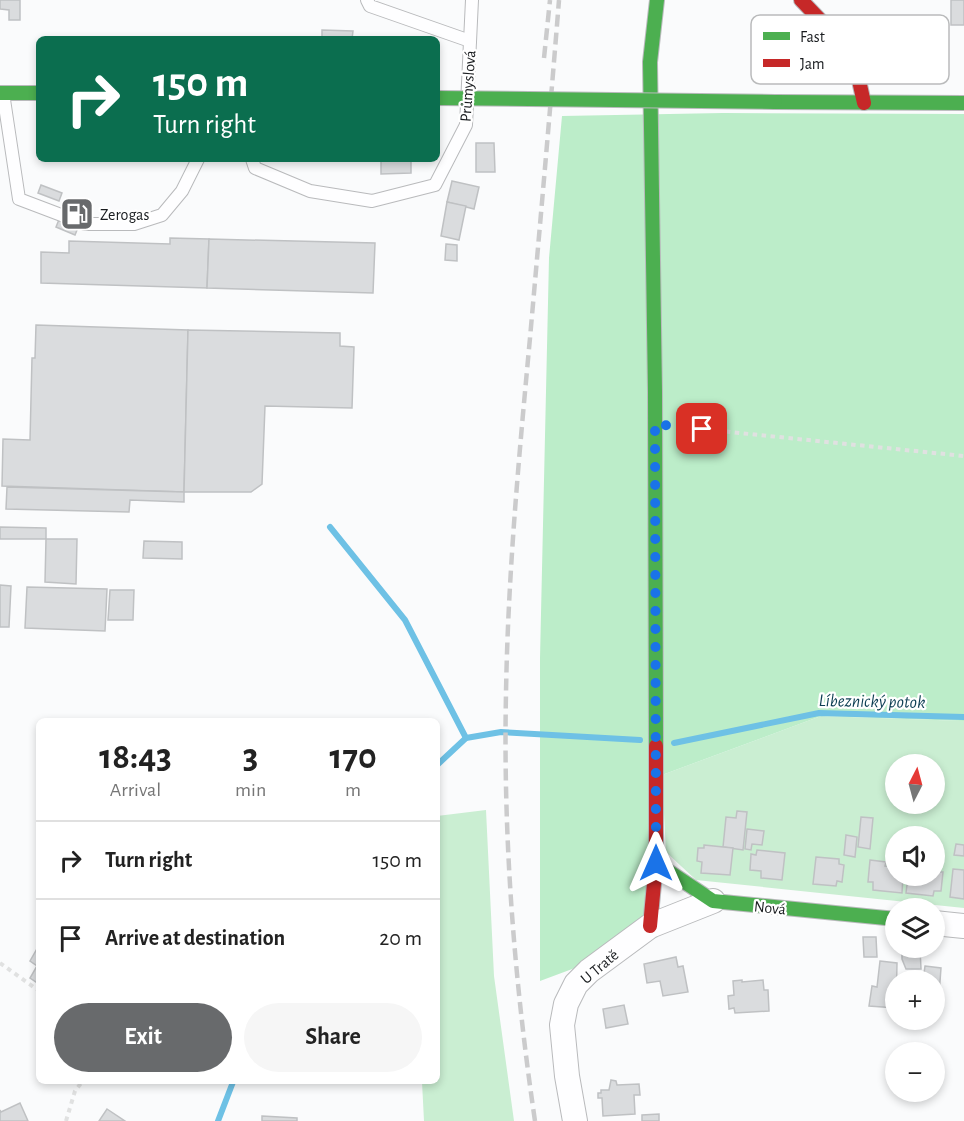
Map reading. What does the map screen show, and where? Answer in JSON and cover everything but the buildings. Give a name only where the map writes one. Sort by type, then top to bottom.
[{"type":"street","points":[[650,926],[656,863],[655,424],[650,62],[657,0]]},
{"type":"street","points":[[801,0],[815,15]]},
{"type":"street","points":[[860,84],[864,103]]},
{"type":"street","points":[[1,93],[36,93]]},
{"type":"street","points":[[440,98],[964,103]]},
{"type":"street","name":"Nová","points":[[656,863],[713,901],[885,918]]},
{"type":"street","name":"U Tratě","points":[[575,1121],[567,1076],[562,1025],[566,1004],[576,984],[589,971],[650,926],[713,901]]},
{"type":"street","points":[[945,924],[964,926]]},
{"type":"lane","points":[[367,0],[370,6],[470,41]]},
{"type":"lane","name":"Průmyslová","points":[[253,162],[255,168],[310,191],[372,201],[435,185],[466,125],[472,0]]},
{"type":"lane","points":[[1,93],[19,199],[85,224],[134,224],[162,215],[182,191],[196,162]]},
{"type":"path","points":[[655,424],[964,456]]},
{"type":"path","points":[[0,963],[36,989]]},
{"type":"path","points":[[66,1121],[75,1091],[80,1084]]},
{"type":"green space","points":[[723,113],[964,114],[964,721],[821,716],[662,775],[658,937],[540,981],[540,658],[549,258],[562,116]]},
{"type":"green space","points":[[821,716],[964,721],[964,908],[945,906],[945,898],[885,900],[696,880],[666,852],[662,775]]},
{"type":"green space","points":[[486,810],[494,976],[514,1121],[424,1121],[422,1084],[440,1084],[440,816]]},
{"type":"waterway","points":[[330,527],[405,620],[466,738]]},
{"type":"waterway","name":"Líbeznický potok","points":[[674,743],[819,713],[964,717]]},
{"type":"waterway","name":"Líbeznický potok","points":[[440,762],[466,738],[501,732],[640,740]]},
{"type":"waterway","name":"Líbeznický potok","points":[[218,1121],[232,1084]]},
{"type":"railway","points":[[544,58],[550,0]]},
{"type":"railway","points":[[535,1121],[521,1014],[508,854],[506,693],[515,515],[559,0]]},
{"type":"traffic: fast","points":[[656,746],[655,392],[650,62],[657,0]]},
{"type":"traffic: fast","points":[[0,93],[36,93]]},
{"type":"traffic: fast","points":[[440,98],[775,102]]},
{"type":"traffic: fast","points":[[775,102],[964,103]]},
{"type":"traffic: fast","points":[[656,863],[713,901],[885,918]]},
{"type":"traffic: jam","points":[[801,0],[815,15]]},
{"type":"traffic: jam","points":[[860,84],[864,103]]},
{"type":"traffic: jam","points":[[650,926],[656,863],[656,746]]},
{"type":"place","name":"Zerogas","points":[[77,214]]},
{"type":"route","points":[[656,863],[655,424],[702,429]]}]
